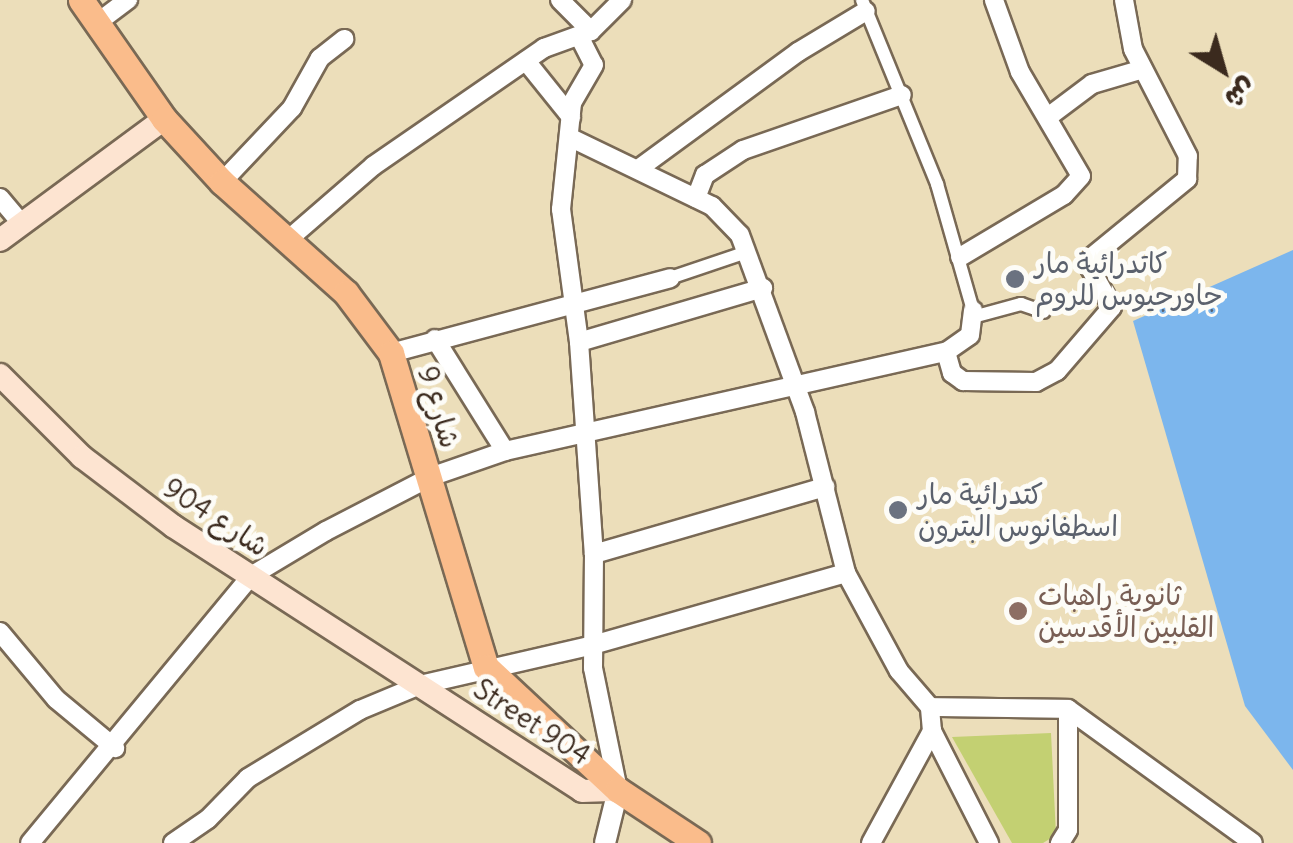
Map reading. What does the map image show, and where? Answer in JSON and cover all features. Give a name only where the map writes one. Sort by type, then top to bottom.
[{"type":"main road","name":"شارع 9","points":[[82,0],[164,119],[222,182],[290,238],[346,293],[391,353],[486,667]]},
{"type":"main road","points":[[0,240],[164,119]]},
{"type":"main road","name":"شارع 904","points":[[0,375],[107,478],[420,685]]},
{"type":"main road","points":[[486,667],[618,790],[698,843]]},
{"type":"main road","name":"Street 904","points":[[420,685],[582,791],[618,790]]},
{"type":"street","points":[[97,23],[128,0]]},
{"type":"street","points":[[560,0],[586,35],[594,66],[575,93],[561,209],[580,342],[582,431],[594,554],[593,645],[618,790],[605,843]]},
{"type":"street","points":[[290,238],[373,166],[526,60],[586,35],[622,0]]},
{"type":"street","points":[[960,257],[1078,182],[1078,169],[1006,44],[994,0]]},
{"type":"street","points":[[946,352],[952,372],[963,381],[1036,382],[1056,371],[1112,307],[1090,268],[1094,256],[1187,178],[1188,156],[1142,69],[1124,0]]},
{"type":"street","points":[[30,843],[115,748],[251,576],[430,477],[582,431],[946,352],[970,336],[974,313],[960,257],[902,95],[864,6],[641,167]]},
{"type":"street","points":[[222,182],[292,108],[320,58],[344,39]]},
{"type":"street","points":[[526,60],[571,117]]},
{"type":"street","points":[[1048,117],[1092,84],[1142,69]]},
{"type":"street","points":[[696,198],[705,175],[743,150],[902,95]]},
{"type":"street","points":[[569,137],[641,167],[733,224],[763,288],[825,486],[846,573],[898,671],[930,708],[932,731],[989,843]]},
{"type":"street","points":[[0,198],[22,224]]},
{"type":"street","points":[[391,353],[670,278],[747,252]]},
{"type":"street","points":[[580,342],[763,288]]},
{"type":"street","points":[[974,313],[1021,304],[1044,312]]},
{"type":"street","points":[[435,339],[506,451]]},
{"type":"street","points":[[594,554],[825,486]]},
{"type":"street","points":[[173,843],[208,819],[248,778],[360,710],[420,685],[593,645],[846,573]]},
{"type":"street","points":[[0,632],[56,700],[115,748]]},
{"type":"street","points":[[930,708],[1068,708],[1253,843]]},
{"type":"street","points":[[1060,843],[1068,830],[1068,708]]},
{"type":"street","points":[[871,843],[932,731]]},
{"type":"green space","points":[[1051,733],[1056,835],[1043,843],[1012,843],[952,737]]},
{"type":"water","points":[[1293,250],[1293,770],[1245,706],[1133,321]]},
{"type":"place","name":"كاتدرائية مار جاورجيوس للروم","points":[[1015,279]]},
{"type":"place","name":"كتدرائية مار اسطفانوس البترون","points":[[898,510]]},
{"type":"place","name":"ثانوية راهبات القلبين الأقدسين","points":[[1018,611]]}]
